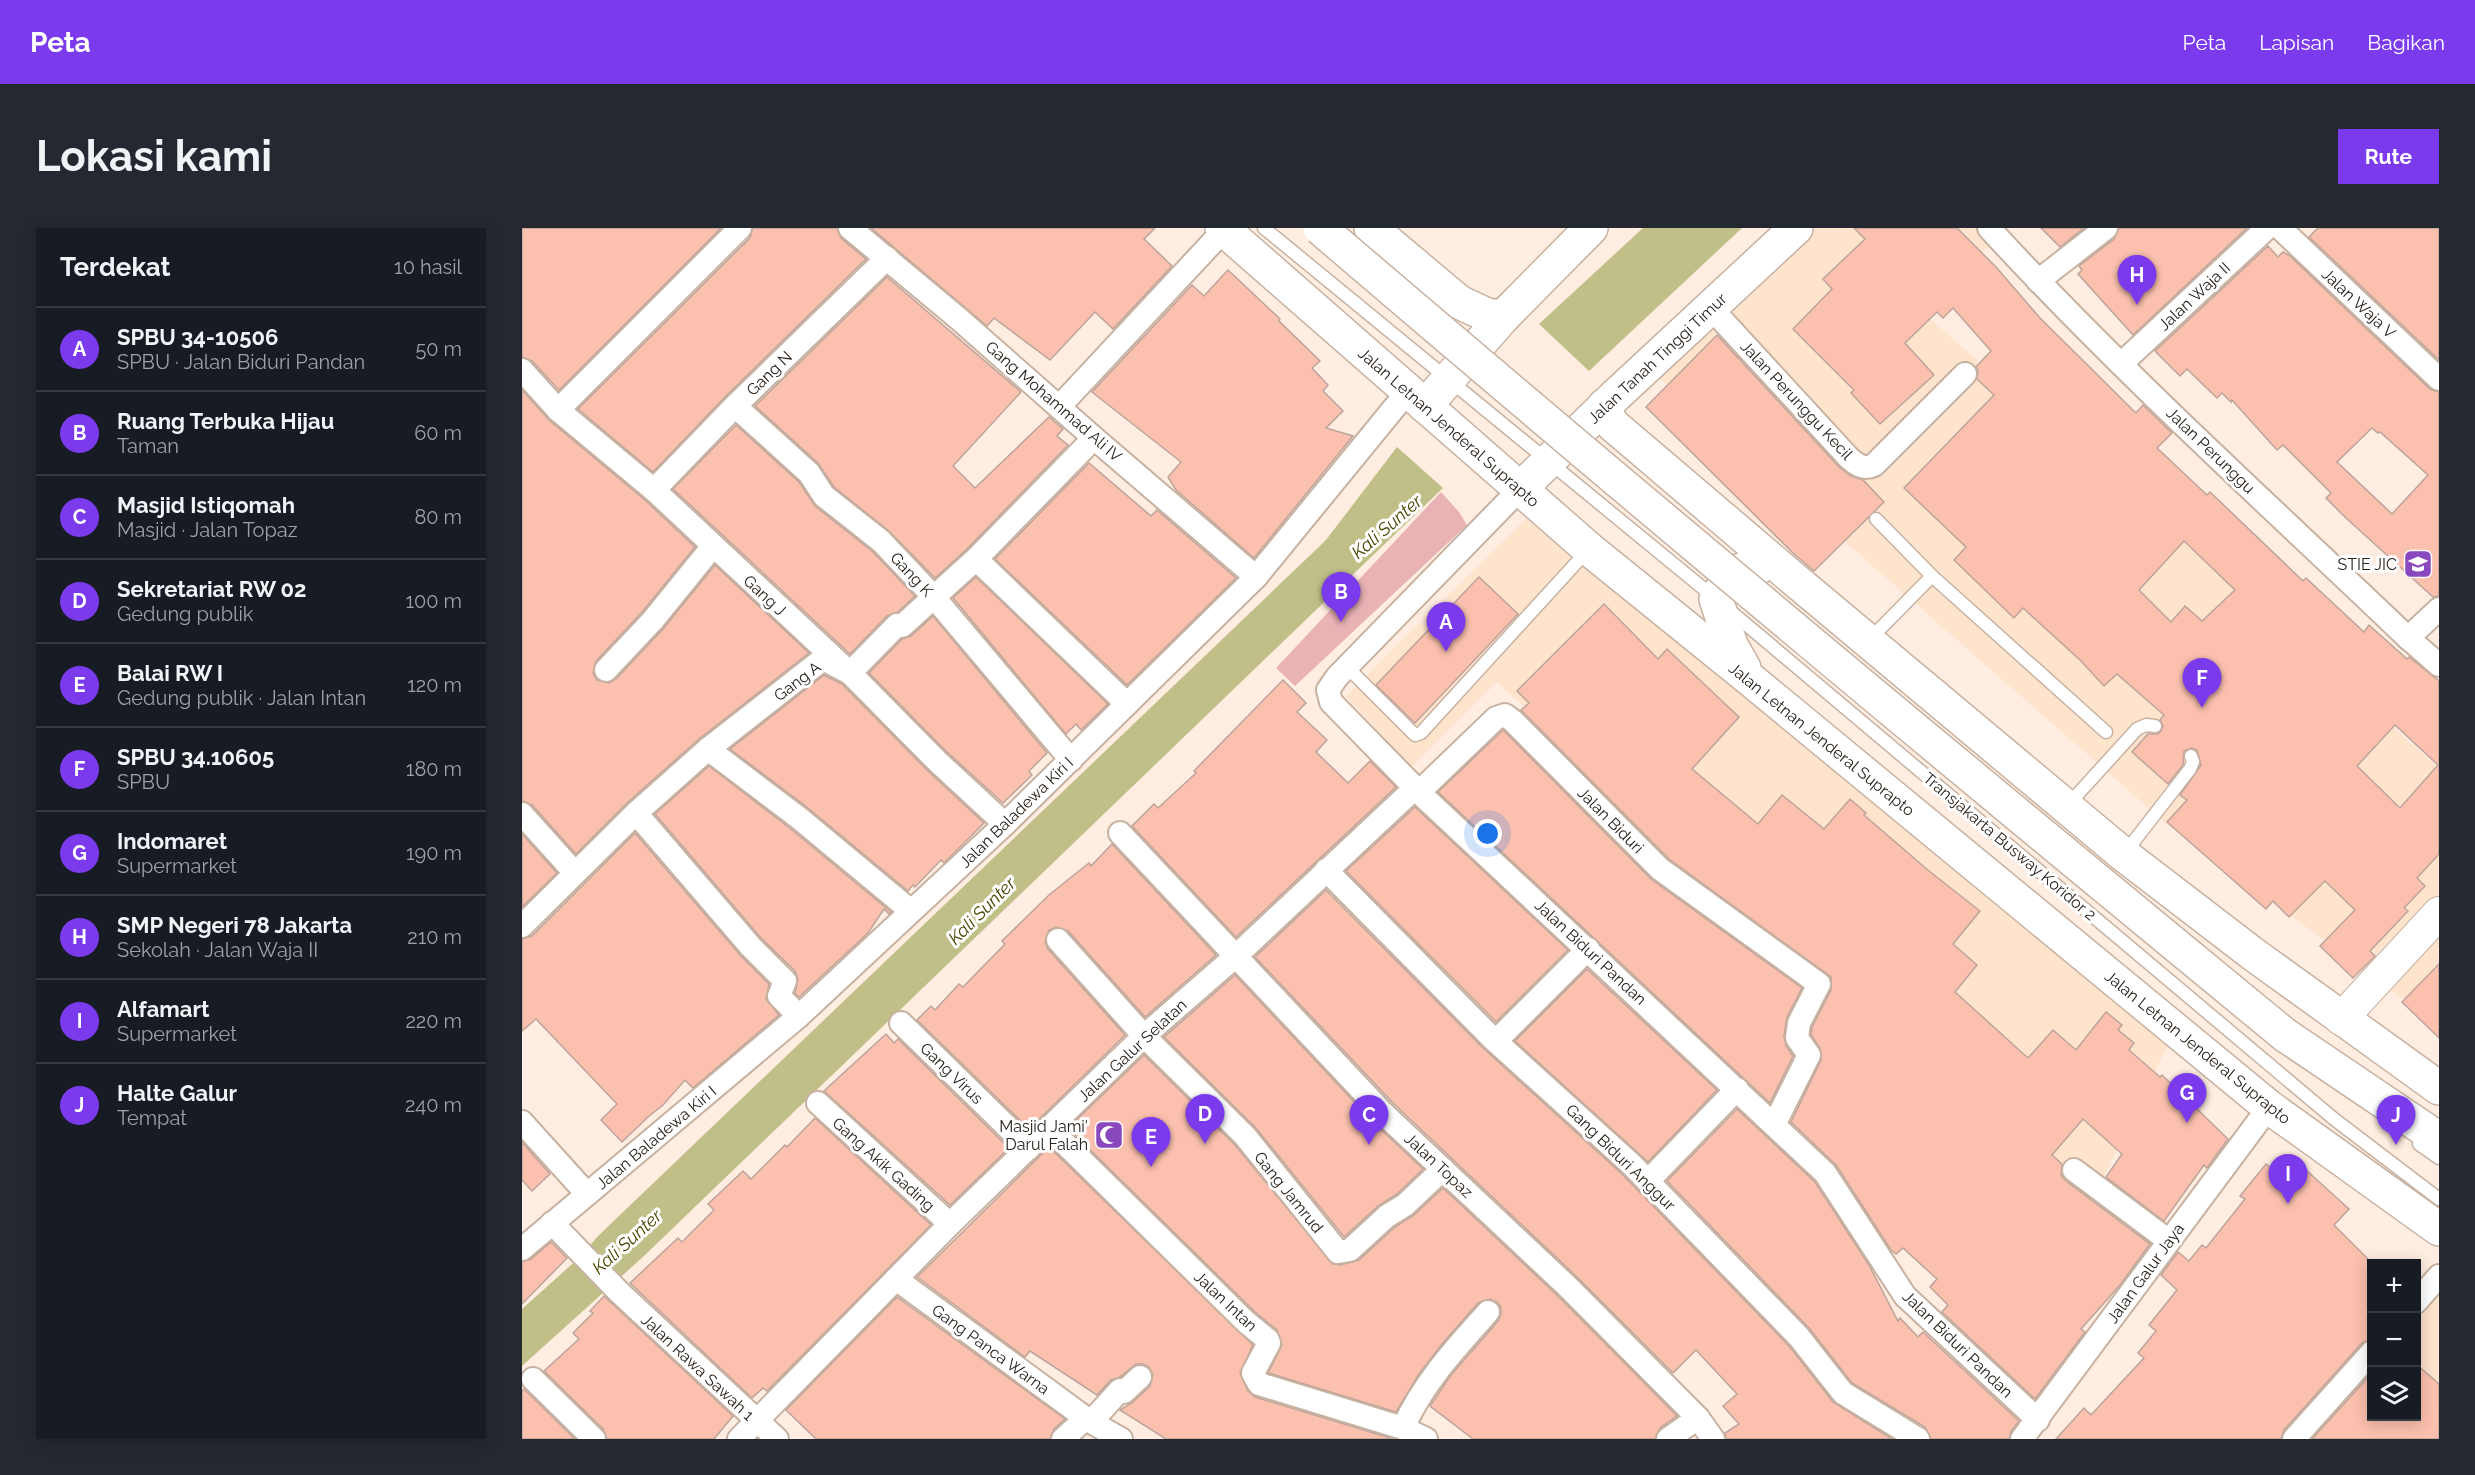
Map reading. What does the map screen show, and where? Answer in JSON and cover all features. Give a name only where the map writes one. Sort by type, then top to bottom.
[{"type":"main road","points":[[1320,228],[1932,746],[2289,1038],[2425,1138]]},
{"type":"main road","points":[[1371,228],[1459,302],[1487,315],[1503,317]]},
{"type":"main road","points":[[1416,399],[1450,379],[1503,317],[1591,228]]},
{"type":"main road","name":"Jalan Tanah Tinggi Timur","points":[[1520,489],[1604,406],[1796,228]]},
{"type":"main road","name":"Jalan Letnan Jenderal Suprapto","points":[[1223,229],[1589,549],[2269,1107],[2439,1229]]},
{"type":"main road","points":[[1604,406],[1613,425],[2124,855],[2341,1019],[2439,1088]]},
{"type":"main road","points":[[1751,680],[1731,645],[1716,599],[1730,575],[1748,568],[1771,569],[1795,580]]},
{"type":"street","points":[[558,410],[740,228]]},
{"type":"street","name":"Gang Mohammad Ali IV","points":[[850,228],[1256,576]]},
{"type":"street","name":"Jalan Perunggu","points":[[1989,228],[2121,364],[2439,665]]},
{"type":"street","points":[[2038,281],[2106,228]]},
{"type":"street","name":"Jalan Waja II","points":[[2121,364],[2267,228]]},
{"type":"street","name":"Jalan Waja V","points":[[2280,228],[2439,379]]},
{"type":"street","points":[[1059,407],[1223,229]]},
{"type":"street","name":"Gang N","points":[[654,490],[735,406],[887,258]]},
{"type":"street","name":"Jalan Perunggu Kecil","points":[[1711,308],[1849,458],[1859,466],[1868,468],[1874,465],[1965,374]]},
{"type":"street","name":"Gang J","points":[[522,370],[558,410],[654,490],[850,673],[938,762],[1005,824]]},
{"type":"street","name":"Jalan Baladewa Kiri I","points":[[522,1249],[558,1229],[587,1194],[799,1016],[1005,824],[1256,576],[1416,399]]},
{"type":"street","name":"Gang K","points":[[735,406],[809,473],[824,496],[881,541],[933,596],[1071,760]]},
{"type":"street","points":[[850,673],[897,625],[902,626],[976,559],[1095,438]]},
{"type":"street","name":"Jalan Biduri Pandan","points":[[1520,489],[1336,677],[1328,690],[1331,702],[1417,790],[1737,1089],[1833,1184],[1909,1301],[2037,1420]]},
{"type":"street","points":[[606,670],[653,620],[712,546]]},
{"type":"street","points":[[976,559],[1127,704]]},
{"type":"street","points":[[2408,638],[2439,609]]},
{"type":"street","name":"Gang A","points":[[522,926],[636,813],[708,749],[823,659],[850,673]]},
{"type":"street","name":"Jalan Biduri","points":[[1417,790],[1496,718],[1505,715],[1660,869],[1819,984],[1799,1023],[1797,1038],[1809,1054],[1774,1125]]},
{"type":"street","points":[[708,749],[799,818],[910,911]]},
{"type":"street","name":"Jalan Galur Selatan","points":[[739,1439],[950,1224],[1144,1036],[1237,955],[1326,870],[1417,790]]},
{"type":"street","points":[[636,813],[751,947],[784,981],[779,996],[799,1016]]},
{"type":"street","points":[[522,814],[575,873]]},
{"type":"street","name":"Jalan Topaz","points":[[1120,833],[1384,1114],[1568,1287],[1698,1418],[1713,1439]]},
{"type":"street","name":"Gang Biduri Anggur","points":[[1326,870],[1432,979],[1647,1181],[1799,1337],[1843,1393],[1918,1439]]},
{"type":"street","points":[[2341,1019],[2439,913]]},
{"type":"street","points":[[1058,940],[1144,1036]]},
{"type":"street","points":[[1496,1041],[1588,949]]},
{"type":"street","name":"Gang Virus","points":[[901,1023],[1029,1148]]},
{"type":"street","name":"Gang Jamrud","points":[[1144,1036],[1245,1136],[1338,1252],[1350,1250],[1387,1216],[1406,1205],[1443,1169]]},
{"type":"street","points":[[1647,1181],[1737,1089]]},
{"type":"street","name":"Gang Akik Gading","points":[[818,1103],[950,1224]]},
{"type":"street","name":"Jalan Galur Jaya","points":[[2022,1439],[2269,1107]]},
{"type":"street","points":[[522,1122],[587,1194]]},
{"type":"street","name":"Jalan Intan","points":[[1050,1129],[1246,1322],[1268,1340],[1269,1343],[1253,1373],[1259,1384],[1402,1428],[1426,1439]]},
{"type":"street","points":[[2074,1170],[2169,1241]]},
{"type":"street","name":"Jalan Rawa Sawah 1","points":[[558,1229],[620,1293],[777,1439]]},
{"type":"street","points":[[2421,1296],[2439,1276]]},
{"type":"street","name":"Gang Panca Warna","points":[[896,1279],[1088,1420],[1121,1439]]},
{"type":"street","points":[[1402,1428],[1415,1401],[1438,1368],[1488,1312]]},
{"type":"street","points":[[2294,1439],[2367,1358]]},
{"type":"street","points":[[1063,1439],[1088,1420],[1120,1390],[1124,1392],[1140,1377]]},
{"type":"street","points":[[533,1379],[594,1439]]},
{"type":"street","points":[[1668,1439],[1698,1418]]},
{"type":"lane","name":"Transjakarta Busway Koridor 2","points":[[1264,228],[1716,599],[2334,1119],[2439,1199]]},
{"type":"lane","points":[[1876,519],[1932,576],[2106,732]]},
{"type":"lane","points":[[1347,667],[1415,735],[1421,733],[1589,549]]},
{"type":"lane","points":[[1868,641],[1932,576]]},
{"type":"lane","points":[[2067,807],[2137,729],[2146,725],[2155,726]]},
{"type":"lane","points":[[2124,855],[2190,769],[2193,762],[2191,756]]},
{"type":"lane","points":[[2289,1038],[2337,1085],[2355,1098]]},
{"type":"lane","points":[[2425,1138],[2439,1158]]},
{"type":"shaded area","points":[[1814,228],[2009,228],[1920,310],[2439,768],[2439,1025],[2168,825],[1654,374]]},
{"type":"shaded area","points":[[1441,492],[1467,525],[1295,686],[1276,668]]},
{"type":"shaded area","points":[[1539,506],[2175,1030],[2040,1309],[1892,1039],[1497,682],[1412,767],[1346,696]]},
{"type":"shaded area","points":[[2439,1277],[2439,1439],[2302,1439],[2367,1364],[2367,1421],[2421,1421],[2421,1300]]},
{"type":"water","points":[[1643,228],[1742,228],[1589,371],[1539,324]]},
{"type":"water","name":"Kali Sunter","points":[[1397,447],[1443,488],[645,1255],[522,1366],[522,1309],[581,1256],[598,1236],[1326,540]]},
{"type":"building","points":[[522,228],[721,228],[559,390],[532,361],[522,357]]},
{"type":"building","points":[[753,228],[837,228],[841,238],[866,259],[726,396],[653,472],[578,409],[750,238]]},
{"type":"building","points":[[871,228],[1155,228],[1144,239],[1172,266],[1113,329],[1095,312],[1050,360],[994,318],[987,326]]},
{"type":"building","points":[[1854,228],[1957,228],[1996,267],[2040,318],[2136,413],[2143,405],[2172,433],[2157,448],[2207,495],[2210,492],[2303,581],[2306,578],[2364,632],[2369,625],[2407,659],[2409,657],[2439,681],[2439,854],[2417,878],[2425,886],[2404,908],[2408,911],[2370,951],[2375,956],[2353,978],[2320,946],[2355,910],[2325,881],[2289,917],[2273,901],[2266,909],[2167,822],[2187,800],[2180,795],[2201,765],[2197,750],[2192,748],[2184,751],[2183,765],[2168,784],[2132,752],[2148,734],[2158,734],[2161,731],[2163,726],[2160,720],[2164,715],[2117,674],[2104,686],[2080,660],[2023,608],[2014,618],[1954,560],[1966,547],[1904,488],[1994,395],[1977,379],[1976,367],[1991,351],[1953,308],[1943,318],[1937,312],[1905,343],[1934,375],[1880,424],[1851,393],[1854,390],[1793,329],[1832,289],[1823,279],[1865,239]],"holes":[[[2184,541],[2235,590],[2202,621],[2185,606],[2171,622],[2139,590]],[[2395,725],[2438,765],[2400,808],[2357,766]]]},
{"type":"building","points":[[2041,228],[2084,228],[2060,247]]},
{"type":"building","points":[[2119,228],[2247,228],[2133,335],[2078,274],[2082,270],[2079,266],[2114,239]]},
{"type":"building","points":[[2318,228],[2439,228],[2439,360],[2309,237]]},
{"type":"building","points":[[2268,246],[2278,257],[2283,252],[2290,256],[2430,389],[2439,392],[2439,596],[2433,597],[2346,518],[2326,498],[2331,493],[2283,445],[2277,450],[2232,400],[2231,402],[2222,393],[2217,398],[2187,369],[2180,376],[2155,351]],"holes":[[[2372,428],[2380,432],[2428,475],[2392,514],[2337,462]]]},
{"type":"building","points":[[1228,270],[1320,361],[1312,368],[1328,385],[1323,391],[1343,411],[1326,428],[1353,436],[1254,558],[1176,490],[1168,477],[1181,462],[1092,392],[1192,285],[1204,296]]},
{"type":"building","points":[[887,277],[1021,392],[953,466],[975,488],[1049,417],[1063,429],[1057,436],[1068,445],[967,549],[935,578],[889,531],[834,487],[818,463],[755,406]]},
{"type":"building","points":[[1717,335],[1839,467],[1851,476],[1863,480],[1884,502],[1814,571],[1794,554],[1646,407]]},
{"type":"building","points":[[522,390],[549,420],[645,500],[695,547],[643,611],[596,661],[593,673],[597,680],[609,683],[616,679],[663,629],[715,565],[809,653],[699,739],[627,803],[576,854],[532,805],[522,801]]},
{"type":"building","points":[[736,425],[799,482],[815,506],[872,551],[915,596],[898,612],[887,616],[850,654],[673,489]]},
{"type":"building","points":[[1089,463],[1151,516],[1157,510],[1236,578],[1127,685],[995,559]]},
{"type":"building","points":[[976,577],[1108,704],[1081,730],[1076,724],[1066,734],[953,598]]},
{"type":"building","points":[[1479,577],[1518,614],[1415,723],[1376,685]]},
{"type":"building","points":[[1604,604],[1658,659],[1667,649],[1739,717],[1692,769],[1758,824],[1782,795],[1824,829],[1850,799],[1866,813],[1864,815],[1929,871],[1980,911],[1953,944],[1977,965],[1955,992],[2028,1058],[2053,1030],[2076,1050],[2106,1012],[2122,1025],[2118,1030],[2134,1043],[2129,1050],[2160,1077],[2162,1075],[2228,1139],[2207,1168],[2204,1165],[2164,1221],[2106,1177],[2122,1154],[2083,1119],[2052,1155],[2062,1164],[2061,1175],[2066,1181],[2150,1244],[2120,1285],[2081,1329],[2085,1332],[2035,1399],[1942,1312],[1948,1305],[1930,1287],[1937,1279],[1903,1248],[1896,1254],[1891,1250],[1836,1165],[1791,1122],[1821,1060],[1820,1048],[1811,1035],[1812,1027],[1831,990],[1831,977],[1669,859],[1521,710],[1529,703],[1517,691]]},
{"type":"building","points":[[933,616],[1047,753],[1029,771],[1032,775],[1003,803],[947,752],[869,673],[902,639],[911,636]]},
{"type":"building","points":[[824,675],[842,684],[928,771],[984,823],[944,863],[941,860],[915,887],[913,885],[908,891],[808,808],[730,749]]},
{"type":"building","points":[[1283,680],[1306,703],[1297,712],[1327,740],[1316,752],[1348,783],[1370,761],[1396,787],[1236,937],[1132,826],[1154,804],[1158,808],[1196,773],[1194,771]]},
{"type":"building","points":[[1503,730],[1651,879],[1802,988],[1787,1017],[1784,1036],[1786,1046],[1793,1056],[1770,1103],[1438,792]]},
{"type":"building","points":[[709,766],[791,829],[891,912],[889,914],[884,909],[868,933],[799,997],[795,993],[798,979],[795,971],[761,938],[655,814]]},
{"type":"building","points":[[1415,807],[1568,950],[1496,1022],[1346,871]]},
{"type":"building","points":[[635,833],[741,956],[769,984],[766,999],[779,1015],[693,1088],[685,1080],[663,1105],[622,1142],[601,1120],[617,1104],[536,1019],[522,1031],[522,939],[532,936]]},
{"type":"building","points":[[522,834],[557,873],[522,907]]},
{"type":"building","points":[[1112,844],[1216,955],[1145,1017],[1068,931],[1056,927],[1049,930],[1045,942],[1048,949],[1125,1035],[1029,1129],[917,1020],[931,1006],[935,1010],[959,984],[963,987],[1005,944],[1002,941],[1049,895],[1089,863],[1091,866]]},
{"type":"building","points":[[1326,890],[1482,1047],[1622,1174],[1789,1346],[1833,1402],[1892,1439],[1726,1439],[1725,1433],[1739,1424],[1723,1406],[1737,1394],[1696,1350],[1673,1373],[1577,1277],[1394,1104],[1255,957]]},
{"type":"building","points":[[2439,964],[2439,1038],[2402,1002]]},
{"type":"building","points":[[1587,969],[1717,1090],[1648,1162],[1515,1041]]},
{"type":"building","points":[[1235,975],[1374,1123],[1423,1169],[1397,1194],[1378,1206],[1344,1237],[1255,1127],[1164,1037]]},
{"type":"building","points":[[886,1034],[894,1043],[898,1039],[1009,1148],[950,1205],[824,1091]]},
{"type":"building","points":[[1144,1055],[1235,1145],[1333,1264],[1340,1265],[1359,1260],[1443,1188],[1559,1297],[1677,1416],[1660,1428],[1655,1439],[1473,1439],[1430,1406],[1451,1375],[1498,1321],[1501,1307],[1490,1299],[1478,1303],[1442,1344],[1419,1374],[1396,1412],[1268,1373],[1282,1345],[1277,1330],[1255,1312],[1068,1128]]},
{"type":"building","points":[[1737,1109],[1815,1182],[1869,1265],[1898,1321],[1900,1318],[1918,1337],[1923,1332],[2019,1421],[2011,1431],[2009,1439],[1931,1439],[1925,1427],[1852,1383],[1809,1328],[1667,1181]]},
{"type":"building","points":[[815,1118],[931,1225],[767,1391],[763,1388],[752,1398],[630,1283],[678,1238],[682,1242],[714,1210],[708,1204],[743,1171],[751,1179]]},
{"type":"building","points":[[522,1142],[550,1174],[532,1191],[522,1180]]},
{"type":"building","points":[[1049,1147],[1253,1345],[1240,1373],[1248,1391],[1255,1397],[1393,1439],[1166,1439],[1120,1410],[1133,1402],[1150,1386],[1153,1375],[1149,1367],[1136,1364],[1120,1377],[1111,1380],[1097,1395],[1030,1351],[1025,1357],[917,1277]]},
{"type":"building","points":[[2266,1164],[2293,1185],[2306,1170],[2349,1209],[2334,1225],[2368,1259],[2367,1341],[2362,1343],[2284,1430],[2281,1439],[2056,1439],[2084,1408],[2091,1415],[2144,1358],[2138,1353],[2156,1331],[2149,1325],[2177,1290],[2161,1275],[2178,1252],[2189,1261],[2202,1245],[2206,1248],[2245,1199],[2240,1196]]},
{"type":"building","points":[[551,1242],[567,1258],[522,1304],[522,1262],[531,1259]]},
{"type":"building","points":[[604,1296],[733,1416],[714,1439],[607,1439],[603,1429],[544,1371],[579,1339],[573,1333],[593,1313],[590,1311]]},
{"type":"building","points":[[897,1297],[1065,1419],[1054,1429],[1050,1439],[816,1439],[786,1410]]},
{"type":"building","points":[[2421,1368],[2439,1384],[2439,1439],[2312,1439],[2367,1378],[2367,1421],[2421,1421]]},
{"type":"building","points":[[524,1389],[575,1439],[522,1439],[522,1391]]},
{"type":"place","name":"SMP Negeri 78 Jakarta","points":[[2137,305]]},
{"type":"place","name":"STIE JIC","points":[[2418,564]]},
{"type":"place","name":"Ruang Terbuka Hijau","points":[[1341,622]]},
{"type":"place","name":"SPBU 34-10506","points":[[1446,652]]},
{"type":"place","name":"SPBU 34.10605","points":[[2202,708]]},
{"type":"place","name":"Indomaret","points":[[2187,1123]]},
{"type":"place","name":"Masjid Jami' Darul Falah","points":[[1109,1135]]},
{"type":"place","name":"Sekretariat RW 02","points":[[1205,1144]]},
{"type":"place","name":"Masjid Istiqomah","points":[[1369,1145]]},
{"type":"place","name":"Halte Galur","points":[[2396,1145]]},
{"type":"place","name":"Balai RW I","points":[[1151,1167]]},
{"type":"place","name":"Alfamart","points":[[2288,1204]]}]
